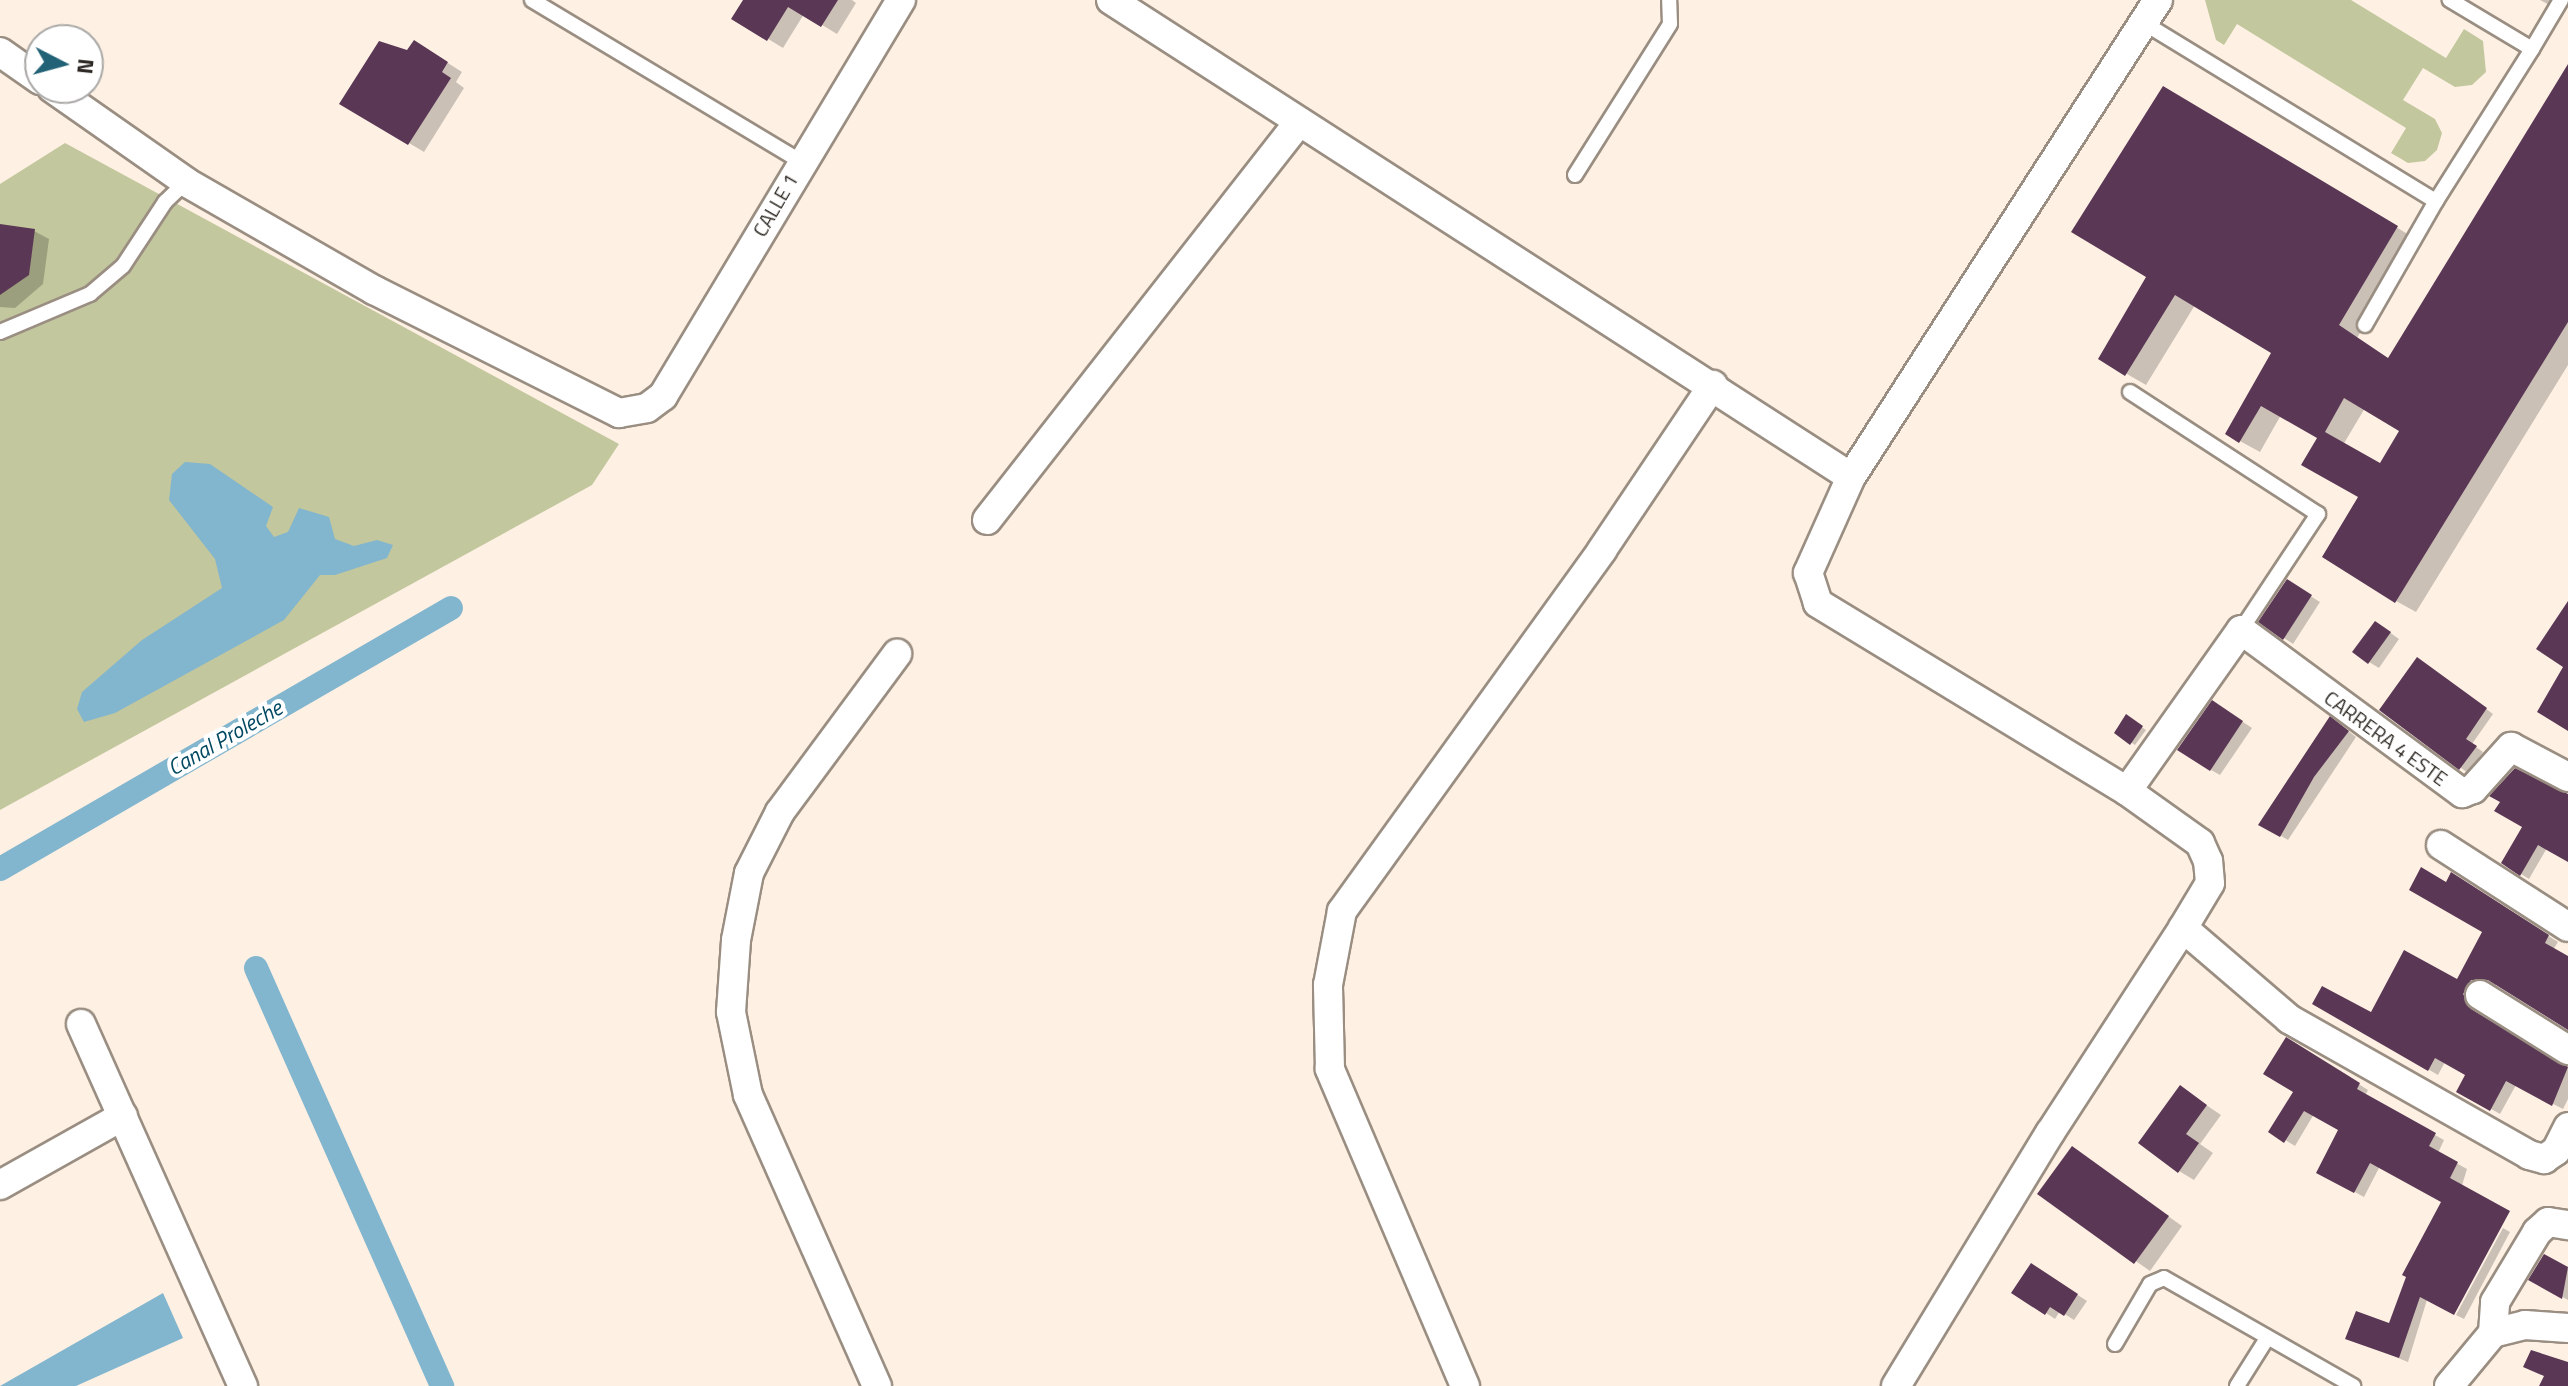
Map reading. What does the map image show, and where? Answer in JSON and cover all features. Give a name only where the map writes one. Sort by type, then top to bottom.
[{"type":"street","name":"CALLE 1","points":[[186,182],[374,290],[586,400],[619,413],[647,408],[663,396],[800,161],[901,0]]},
{"type":"street","points":[[1111,0],[1713,385],[1851,477]]},
{"type":"street","points":[[1896,1386],[2050,1133],[2210,883],[2208,861],[2200,843],[2127,791],[1818,603],[1808,573],[1851,477],[2151,11]]},
{"type":"street","points":[[0,52],[24,69]]},
{"type":"street","points":[[75,104],[186,182]]},
{"type":"street","points":[[987,520],[1299,122]]},
{"type":"street","points":[[1465,1386],[1330,1069],[1328,985],[1342,911],[1602,550],[1713,385]]},
{"type":"street","points":[[2127,791],[2241,630]]},
{"type":"street","name":"CARRERA 4 ESTE","points":[[2241,630],[2462,793],[2473,789],[2511,747],[2568,777]]},
{"type":"street","points":[[877,1386],[748,1095],[731,1012],[736,940],[749,873],[780,812],[897,654]]},
{"type":"street","points":[[2441,845],[2568,927]]},
{"type":"street","points":[[2183,928],[2289,1019],[2529,1155],[2544,1159],[2556,1151],[2568,1127]]},
{"type":"street","points":[[2480,995],[2568,1050]]},
{"type":"street","points":[[81,1024],[243,1386]]},
{"type":"street","points":[[0,1185],[123,1116]]},
{"type":"street","points":[[2449,1386],[2493,1333],[2495,1302],[2537,1232],[2548,1222],[2568,1225]]},
{"type":"street","points":[[2493,1333],[2525,1325],[2568,1328]]},
{"type":"lane","points":[[532,0],[800,161]]},
{"type":"lane","points":[[1575,175],[1670,24],[1669,0]]},
{"type":"lane","points":[[2450,0],[2532,49]]},
{"type":"lane","points":[[2365,325],[2436,201],[2561,0]]},
{"type":"lane","points":[[2151,11],[2436,201]]},
{"type":"lane","points":[[0,332],[90,294],[123,266],[165,202],[186,182]]},
{"type":"lane","points":[[2130,392],[2318,514],[2241,630]]},
{"type":"lane","points":[[2115,1344],[2150,1284],[2164,1278],[2266,1340],[2353,1386]]},
{"type":"lane","points":[[2237,1386],[2266,1340]]},
{"type":"green space","points":[[2205,0],[2351,0],[2446,58],[2464,29],[2483,41],[2486,72],[2472,85],[2455,87],[2423,68],[2403,100],[2435,119],[2442,133],[2437,150],[2425,161],[2408,163],[2391,153],[2406,128],[2237,24],[2224,45],[2216,40]]},
{"type":"green space","points":[[65,143],[619,444],[592,485],[0,810],[0,184]]},
{"type":"water","points":[[185,462],[210,464],[273,507],[266,526],[274,537],[288,532],[299,508],[329,517],[335,539],[354,546],[377,540],[393,545],[387,558],[335,575],[320,575],[284,620],[115,713],[84,722],[77,709],[82,692],[142,640],[222,588],[215,559],[169,500],[172,474]]},
{"type":"water","points":[[163,1293],[183,1338],[76,1386],[0,1386]]},
{"type":"building","points":[[743,0],[838,0],[821,27],[788,7],[767,41],[731,19]]},
{"type":"building","points":[[414,40],[448,62],[442,72],[451,78],[408,145],[339,104],[379,41],[407,50]]},
{"type":"building","points":[[2568,64],[2568,322],[2395,603],[2322,557],[2358,497],[2301,465],[2317,438],[2261,406],[2239,443],[2225,434],[2271,353],[2175,295],[2125,376],[2098,359],[2146,277],[2071,232],[2163,86],[2398,226],[2339,325],[2388,358]],"holes":[[[2344,398],[2399,431],[2380,463],[2325,432]]]},
{"type":"building","points":[[0,224],[35,229],[29,275],[0,295]]},
{"type":"building","points":[[2287,579],[2312,595],[2283,640],[2258,622]]},
{"type":"building","points":[[2568,601],[2568,731],[2537,712],[2563,667],[2536,649]]},
{"type":"building","points":[[2375,621],[2391,632],[2368,664],[2352,652]]},
{"type":"building","points":[[2417,657],[2487,708],[2466,739],[2477,746],[2459,770],[2379,710]]},
{"type":"building","points":[[2212,700],[2243,721],[2210,771],[2177,750]]},
{"type":"building","points":[[2126,714],[2143,726],[2130,745],[2114,733]]},
{"type":"building","points":[[2330,716],[2349,731],[2314,777],[2280,837],[2258,825]]},
{"type":"building","points":[[2515,768],[2568,794],[2568,862],[2538,845],[2520,876],[2501,863],[2522,827],[2494,811],[2500,802],[2489,796]]},
{"type":"building","points":[[2421,867],[2446,882],[2451,872],[2549,935],[2545,943],[2568,956],[2568,1030],[2488,980],[2471,980],[2463,994],[2471,1009],[2568,1067],[2552,1106],[2506,1081],[2490,1111],[2456,1092],[2465,1075],[2435,1058],[2428,1071],[2312,1004],[2322,986],[2371,1012],[2404,950],[2457,979],[2482,932],[2409,890]]},
{"type":"building","points":[[2286,1037],[2360,1083],[2357,1089],[2436,1133],[2429,1146],[2458,1162],[2450,1178],[2510,1211],[2454,1315],[2420,1297],[2399,1358],[2345,1339],[2356,1311],[2389,1323],[2406,1277],[2402,1275],[2441,1202],[2370,1163],[2354,1193],[2316,1173],[2338,1130],[2304,1111],[2284,1143],[2268,1132],[2293,1092],[2263,1074]]},
{"type":"building","points":[[2180,1085],[2207,1105],[2186,1134],[2199,1143],[2178,1173],[2138,1143]]},
{"type":"building","points":[[2072,1146],[2169,1216],[2134,1264],[2037,1194]]},
{"type":"building","points":[[2544,1254],[2568,1267],[2562,1299],[2528,1280]]},
{"type":"building","points":[[2031,1263],[2078,1294],[2064,1316],[2050,1307],[2045,1315],[2011,1293]]},
{"type":"building","points":[[2531,1350],[2568,1362],[2568,1386],[2539,1386],[2544,1376],[2523,1367]]},
{"type":"waterway","name":"Canal Proleche","points":[[0,869],[451,608]]},
{"type":"waterway","points":[[256,968],[442,1386]]}]
